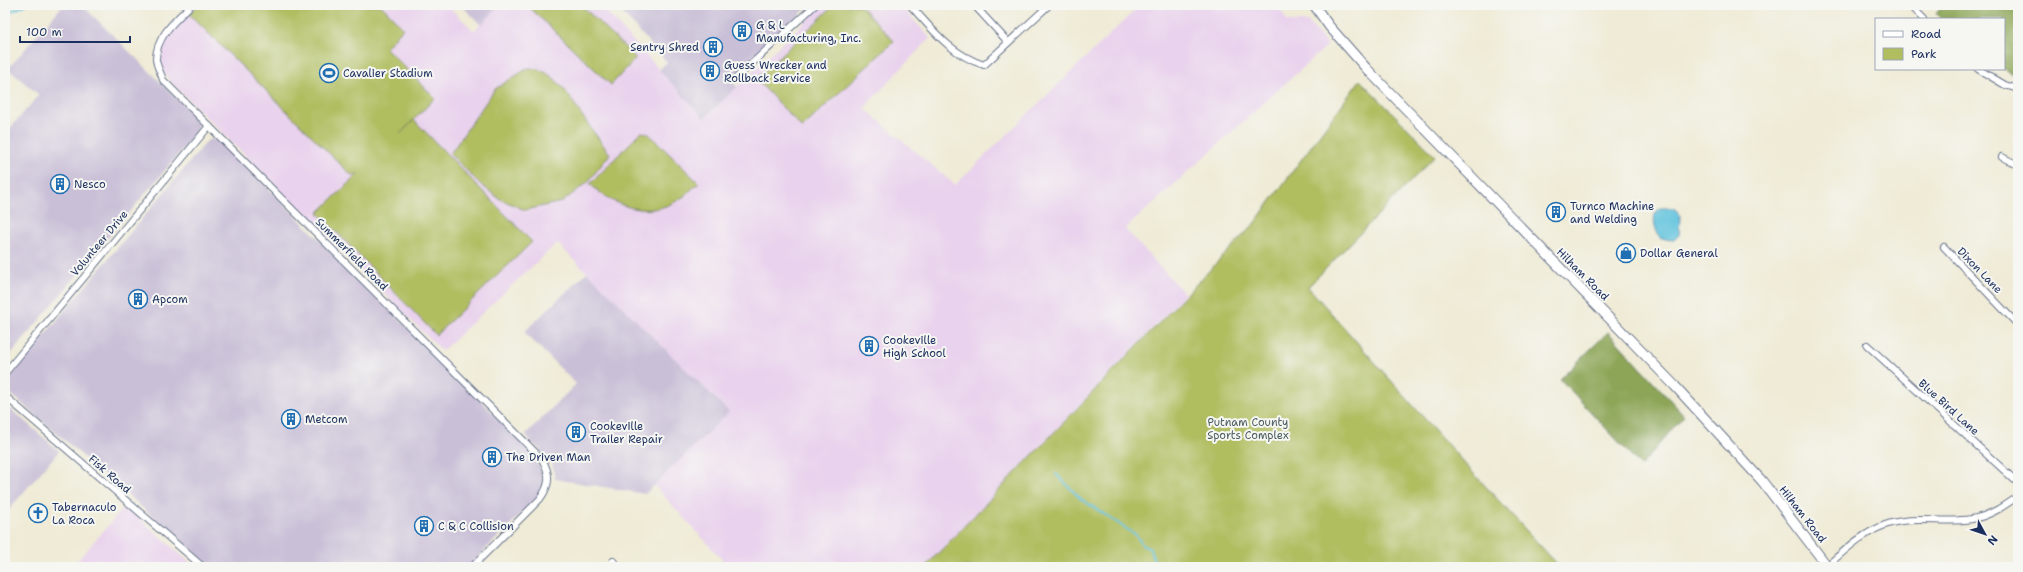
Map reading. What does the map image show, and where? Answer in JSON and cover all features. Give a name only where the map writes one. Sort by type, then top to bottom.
[{"type":"main road","name":"Hilham Road","points":[[1314,5],[1329,26],[1366,68],[1675,386],[1762,481],[1827,567]]},
{"type":"street","name":"Summerfield Road","points":[[191,5],[168,29],[159,46],[156,60],[163,80],[435,350],[542,459],[547,469],[549,480],[547,489],[540,500],[472,567]]},
{"type":"street","points":[[734,80],[815,5]]},
{"type":"street","points":[[910,5],[953,50],[972,61],[984,65],[1049,5]]},
{"type":"street","points":[[974,5],[1008,42]]},
{"type":"street","points":[[1910,5],[1923,18]]},
{"type":"street","points":[[1980,70],[2005,85],[2018,89]]},
{"type":"street","name":"Volunteer Drive","points":[[5,373],[209,126]]},
{"type":"street","points":[[2002,157],[2018,165]]},
{"type":"street","name":"Dixon Lane","points":[[1944,247],[2018,325]]},
{"type":"street","name":"Blue Bird Lane","points":[[1867,345],[2018,483]]},
{"type":"street","name":"Fisk Road","points":[[5,396],[203,567]]},
{"type":"street","points":[[1827,567],[1856,540],[1885,525],[1915,519],[1973,519],[2000,509],[2018,496]]},
{"type":"street","points":[[613,560],[618,567]]},
{"type":"shaded area","points":[[63,5],[82,5],[195,116],[198,123],[198,131],[5,361],[5,134],[39,95],[8,69]]},
{"type":"shaded area","name":"Cookeville High School","points":[[196,5],[447,5],[474,31],[500,5],[600,5],[704,118],[822,5],[900,5],[930,38],[864,108],[955,185],[1140,5],[1277,5],[1288,22],[1308,22],[1328,45],[1125,229],[1185,294],[925,567],[729,567],[654,485],[728,411],[557,243],[442,351],[169,80],[163,70],[161,60],[162,48],[172,29]]},
{"type":"shaded area","points":[[461,5],[500,5],[481,25]]},
{"type":"shaded area","points":[[615,5],[810,5],[730,79],[737,87],[704,118],[659,70],[667,62]]},
{"type":"shaded area","points":[[212,139],[222,142],[536,456],[542,471],[543,483],[538,497],[468,567],[211,567],[5,389],[5,382],[208,140]]},
{"type":"shaded area","points":[[587,272],[729,412],[645,494],[555,479],[552,463],[525,435],[576,384],[524,332]]},
{"type":"shaded area","points":[[5,404],[59,451],[5,514]]},
{"type":"shaded area","points":[[125,506],[195,567],[72,567]]},
{"type":"green space","points":[[198,5],[381,5],[403,28],[386,48],[435,98],[400,134],[414,120],[532,242],[436,335],[318,213],[358,174],[351,175],[189,14]]},
{"type":"green space","points":[[527,5],[581,5],[636,58],[611,85]]},
{"type":"green space","points":[[834,5],[860,5],[894,41],[802,128],[756,79]]},
{"type":"green space","points":[[1943,5],[2018,5],[2018,77],[2005,70],[2005,18],[1940,18],[1936,14]]},
{"type":"green space","points":[[528,68],[537,69],[545,73],[559,84],[610,154],[588,182],[562,202],[525,210],[500,199],[481,185],[450,154],[495,89]]},
{"type":"green space","name":"Putnam County Sports Complex","points":[[1360,80],[1435,156],[1308,287],[1464,463],[1560,567],[925,567],[1253,225]]},
{"type":"green space","points":[[641,132],[648,133],[699,183],[683,197],[668,205],[644,209],[621,205],[610,199],[590,184]]},
{"type":"green space","points":[[1608,332],[1684,415],[1641,466],[1560,379]]},
{"type":"water","points":[[1660,208],[1674,208],[1680,215],[1679,235],[1674,240],[1661,239],[1657,232],[1654,218],[1655,214]]},
{"type":"waterway","points":[[5,14],[25,5]]},
{"type":"waterway","points":[[1056,474],[1081,499],[1136,535],[1143,546],[1149,547],[1155,562],[1154,567]]},
{"type":"place","name":"G & L Manufacturing, Inc.","points":[[742,31]]},
{"type":"place","name":"Sentry Shred","points":[[713,47]]},
{"type":"place","name":"Guess Wrecker and Rollback Service","points":[[710,71]]},
{"type":"place","name":"Cavalier Stadium","points":[[329,73]]},
{"type":"place","name":"Nesco","points":[[60,184]]},
{"type":"place","name":"Turnco Machine and Welding","points":[[1556,212]]},
{"type":"place","name":"Dollar General","points":[[1626,253]]},
{"type":"place","name":"Apcom","points":[[138,299]]},
{"type":"place","name":"Cookeville High School","points":[[869,346]]},
{"type":"place","name":"Metcom","points":[[291,419]]},
{"type":"place","name":"Cookeville Trailer Repair","points":[[576,432]]},
{"type":"place","name":"The Driven Man","points":[[492,457]]},
{"type":"place","name":"Tabernaculo La Roca","points":[[38,513]]},
{"type":"place","name":"C & C Collision","points":[[424,526]]}]
